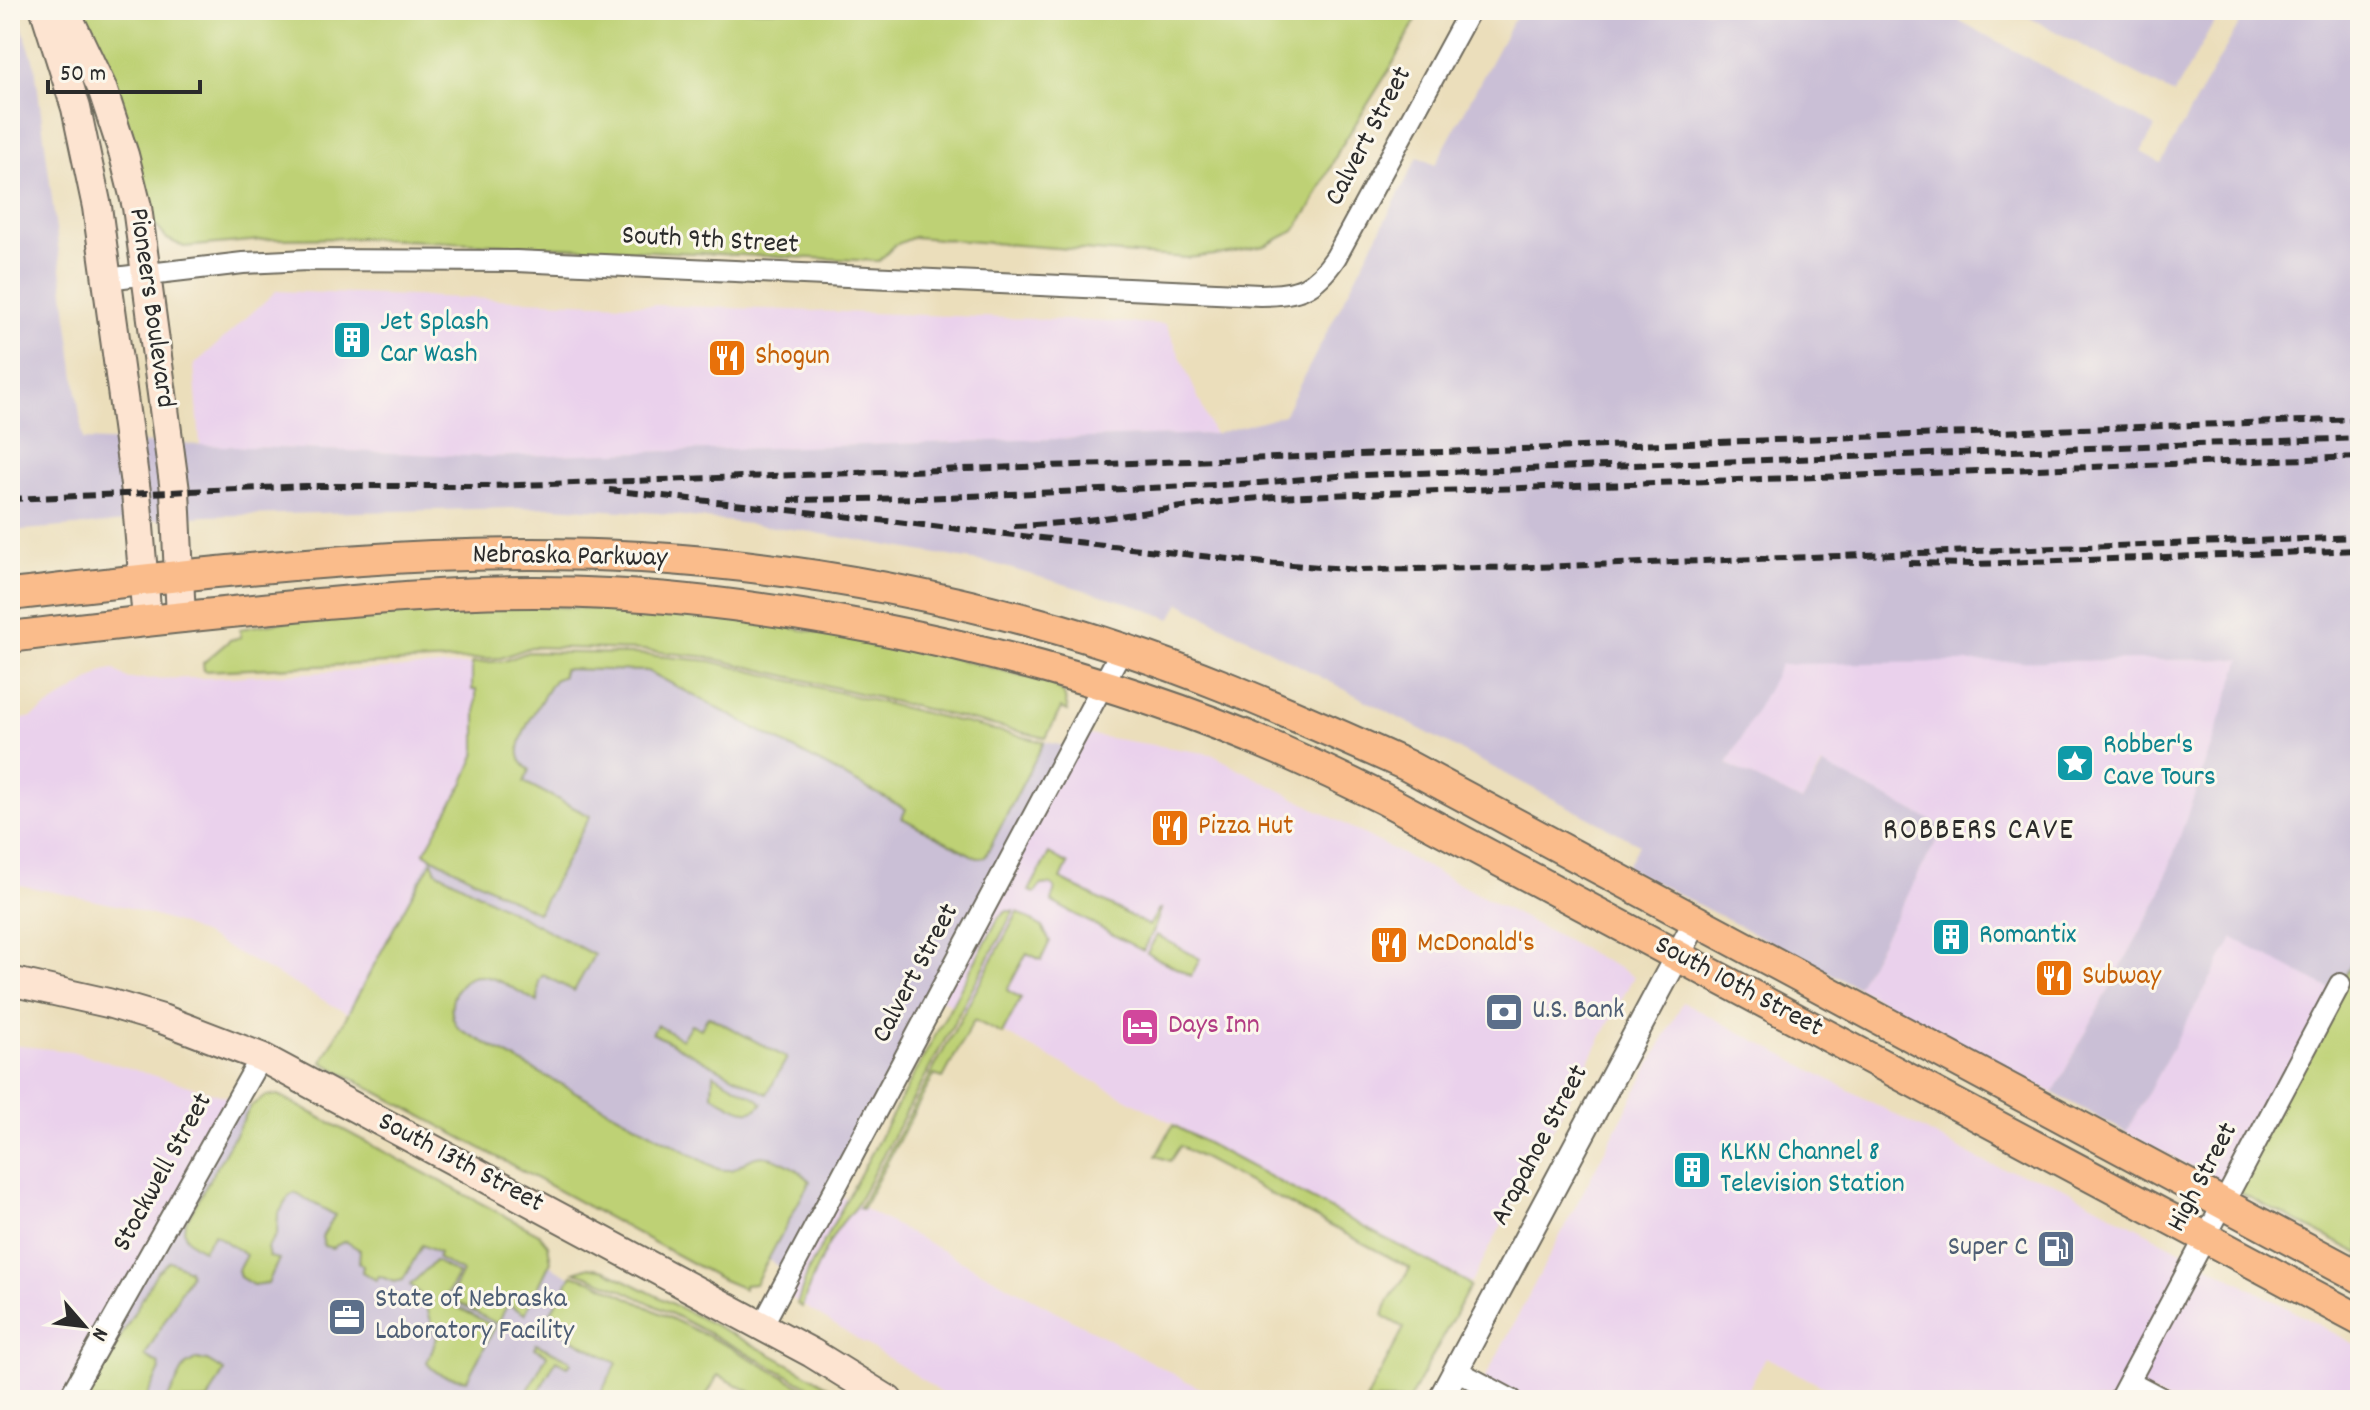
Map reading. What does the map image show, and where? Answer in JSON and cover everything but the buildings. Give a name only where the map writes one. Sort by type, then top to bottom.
[{"type":"main road","name":"Pioneers Boulevard","points":[[45,10],[76,108],[97,207],[136,492],[147,620]]},
{"type":"main road","name":"Pioneers Boulevard","points":[[65,10],[102,88],[137,207],[175,491],[181,618]]},
{"type":"main road","name":"Nebraska Parkway","points":[[10,595],[180,575],[433,556],[528,554],[683,560],[762,568],[863,584],[1037,623],[1122,649]]},
{"type":"main road","name":"Nebraska Parkway","points":[[10,637],[147,620],[412,596],[496,592],[637,596],[738,605],[820,618],[984,650],[1103,684]]},
{"type":"main road","name":"South 10th Street","points":[[1122,649],[1240,693],[1406,765],[2360,1277]]},
{"type":"main road","name":"South 10th Street","points":[[1103,684],[1220,726],[1323,769],[1414,814],[2360,1320]]},
{"type":"main road","name":"South 13th Street","points":[[10,981],[73,993],[122,1007],[261,1057],[812,1353],[888,1400]]},
{"type":"street","name":"Calvert Street","points":[[1311,285],[1325,274],[1336,257],[1470,10]]},
{"type":"street","name":"South 9th Street","points":[[106,279],[243,263],[307,260],[516,261],[1260,295],[1295,292],[1311,285]]},
{"type":"street","name":"Calvert Street","points":[[762,1326],[1122,649]]},
{"type":"street","name":"Arapahoe Street","points":[[1440,1400],[1696,921]]},
{"type":"street","name":"High Street","points":[[2119,1400],[2340,984]]},
{"type":"street","name":"Stockwell Street","points":[[68,1400],[261,1057]]},
{"type":"street","points":[[1456,1370],[1512,1400]]},
{"type":"street","points":[[2129,1381],[2165,1400]]},
{"type":"shaded area","points":[[10,10],[17,10],[35,66],[83,440],[489,457],[1214,434],[1284,415],[1418,157],[1435,165],[1519,10],[1940,10],[2155,127],[2141,152],[2161,163],[2247,10],[2360,10],[2360,948],[2336,992],[2233,938],[2126,1132],[2053,1093],[2159,897],[2241,659],[1781,664],[1727,764],[1802,802],[1823,765],[1944,827],[1857,987],[1626,867],[1639,844],[1180,603],[1171,619],[1129,603],[995,564],[799,530],[658,513],[553,507],[206,516],[10,531]]},
{"type":"shaded area","points":[[2015,10],[2221,10],[2174,94]]},
{"type":"shaded area","points":[[276,291],[1166,324],[1214,434],[489,457],[200,445],[194,365]]},
{"type":"shaded area","points":[[625,657],[1070,747],[790,1273],[570,1141],[347,1013],[535,661]]},
{"type":"shaded area","points":[[2242,659],[2159,897],[2053,1093],[1857,987],[1944,827],[1822,765],[1802,802],[1727,764],[1781,663]]},
{"type":"shaded area","points":[[535,661],[347,1013],[177,923],[126,907],[10,883],[10,722],[32,717],[104,671],[113,669],[129,679],[208,678]]},
{"type":"shaded area","points":[[1077,733],[1211,754],[1634,976],[1471,1283],[937,997]]},
{"type":"shaded area","points":[[2233,937],[2336,992],[2231,1188],[2126,1132]]},
{"type":"shaded area","points":[[1683,1002],[1990,1165],[2053,1182],[2360,1347],[2359,1400],[2165,1400],[2129,1381],[2119,1400],[1848,1400],[1766,1357],[1742,1400],[1512,1400],[1482,1384]]},
{"type":"shaded area","points":[[10,1045],[71,1051],[237,1100],[68,1400],[30,1400],[10,1390]]},
{"type":"shaded area","name":"State of Nebraska Laboratory Facility","points":[[237,1100],[713,1352],[687,1400],[68,1400]]},
{"type":"shaded area","points":[[833,1192],[1222,1400],[952,1400],[780,1291]]},
{"type":"green space","points":[[77,10],[1421,10],[1391,67],[1339,150],[1312,205],[1294,231],[1265,246],[1187,258],[914,237],[895,245],[879,261],[358,238],[272,239],[184,247],[167,239],[152,221]]},
{"type":"green space","points":[[534,606],[651,611],[734,619],[905,646],[1052,683],[1064,694],[1068,711],[1061,708],[1046,738],[707,657],[641,650],[531,647],[501,658],[204,671],[203,663],[230,640],[241,637],[240,629],[350,614]]},
{"type":"green space","points":[[528,652],[637,654],[710,661],[1044,742],[985,857],[977,858],[902,818],[906,809],[648,671],[563,669],[563,676],[554,680],[530,720],[521,739],[519,755],[530,770],[524,782],[590,816],[538,913],[424,853],[464,782],[476,753],[476,690],[472,690],[472,663],[504,661]]},
{"type":"green space","points":[[1049,853],[1068,864],[1061,879],[1149,926],[1161,909],[1143,951],[1052,902],[1055,888],[1050,884],[1041,885],[1035,893],[1029,891]]},
{"type":"green space","points":[[432,861],[436,871],[594,955],[574,991],[543,975],[539,981],[538,1002],[495,979],[483,976],[463,982],[455,993],[452,1007],[459,1029],[718,1169],[733,1169],[760,1156],[775,1159],[799,1171],[810,1181],[755,1284],[744,1285],[744,1289],[723,1280],[322,1062]]},
{"type":"green space","points":[[1007,911],[1014,911],[853,1211],[830,1242],[802,1307],[797,1304],[808,1271],[999,917]]},
{"type":"green space","points":[[1018,912],[1042,927],[1050,941],[1041,960],[1027,953],[1007,990],[1021,998],[1002,1034],[974,1020],[943,1078],[934,1075],[862,1209],[859,1208]]},
{"type":"green space","points":[[1157,935],[1200,959],[1191,976],[1147,953]]},
{"type":"green space","points":[[2360,948],[2360,1254],[2231,1188]]},
{"type":"green space","points":[[708,1016],[787,1058],[767,1094],[652,1033],[657,1025],[682,1039],[691,1024],[701,1029]]},
{"type":"green space","points":[[713,1074],[763,1103],[752,1111],[745,1111],[712,1095]]},
{"type":"green space","points":[[278,1095],[539,1234],[548,1245],[551,1261],[525,1314],[508,1304],[497,1324],[449,1298],[462,1272],[437,1258],[439,1253],[422,1245],[403,1280],[394,1282],[379,1276],[376,1280],[362,1272],[360,1250],[345,1241],[332,1248],[324,1246],[322,1237],[335,1215],[295,1193],[289,1196],[278,1215],[277,1234],[267,1248],[269,1257],[279,1259],[268,1283],[253,1285],[240,1277],[238,1270],[246,1255],[214,1234],[203,1250],[191,1243],[184,1232],[185,1223],[251,1106],[266,1096]]},
{"type":"green space","points":[[1173,1125],[1470,1286],[1409,1400],[1366,1400],[1404,1328],[1383,1316],[1388,1302],[1410,1268],[1180,1146],[1170,1161],[1156,1156]]},
{"type":"green space","points":[[170,1261],[189,1270],[190,1275],[145,1356],[158,1363],[160,1370],[145,1400],[85,1400],[157,1272]]},
{"type":"green space","points":[[435,1261],[458,1274],[444,1300],[495,1327],[467,1380],[439,1373],[427,1362],[437,1338],[425,1302],[410,1285]]},
{"type":"green space","points":[[589,1267],[605,1270],[698,1317],[851,1400],[832,1400],[672,1314],[575,1272]]},
{"type":"green space","points":[[572,1275],[596,1282],[728,1346],[826,1400],[766,1400],[718,1375],[704,1400],[597,1400],[617,1363],[549,1326],[547,1319]]},
{"type":"green space","points":[[536,1344],[571,1363],[567,1366],[556,1360],[534,1400],[523,1400],[547,1355],[535,1348]]},
{"type":"green space","points":[[197,1359],[224,1371],[208,1400],[167,1400],[185,1366]]},
{"type":"railway","points":[[10,499],[306,486],[492,486],[2360,419]]},
{"type":"railway","points":[[789,500],[923,498],[1259,483],[1338,476],[2360,438]]},
{"type":"railway","points":[[1014,526],[1277,497],[2360,457]]},
{"type":"railway","points":[[609,490],[1265,563],[1359,570],[1536,567],[2360,537]]},
{"type":"railway","points":[[1908,563],[1975,564],[2360,550]]},
{"type":"place","name":"Jet Splash Car Wash","points":[[352,340]]},
{"type":"place","name":"Shogun","points":[[727,358]]},
{"type":"place","name":"Robber's Cave Tours","points":[[2075,763]]},
{"type":"place","name":"Pizza Hut","points":[[1170,828]]},
{"type":"place","name":"Romantix","points":[[1951,937]]},
{"type":"place","name":"McDonald's","points":[[1389,945]]},
{"type":"place","name":"Subway","points":[[2054,978]]},
{"type":"place","name":"U.S. Bank","points":[[1504,1012]]},
{"type":"place","name":"Days Inn","points":[[1140,1027]]},
{"type":"place","name":"KLKN Channel 8 Television Station","points":[[1692,1170]]},
{"type":"place","name":"Super C","points":[[2056,1249]]},
{"type":"place","name":"State of Nebraska Laboratory Facility","points":[[347,1317]]},
{"type":"district","name":"ROBBERS CAVE","points":[[1979,832]]}]
